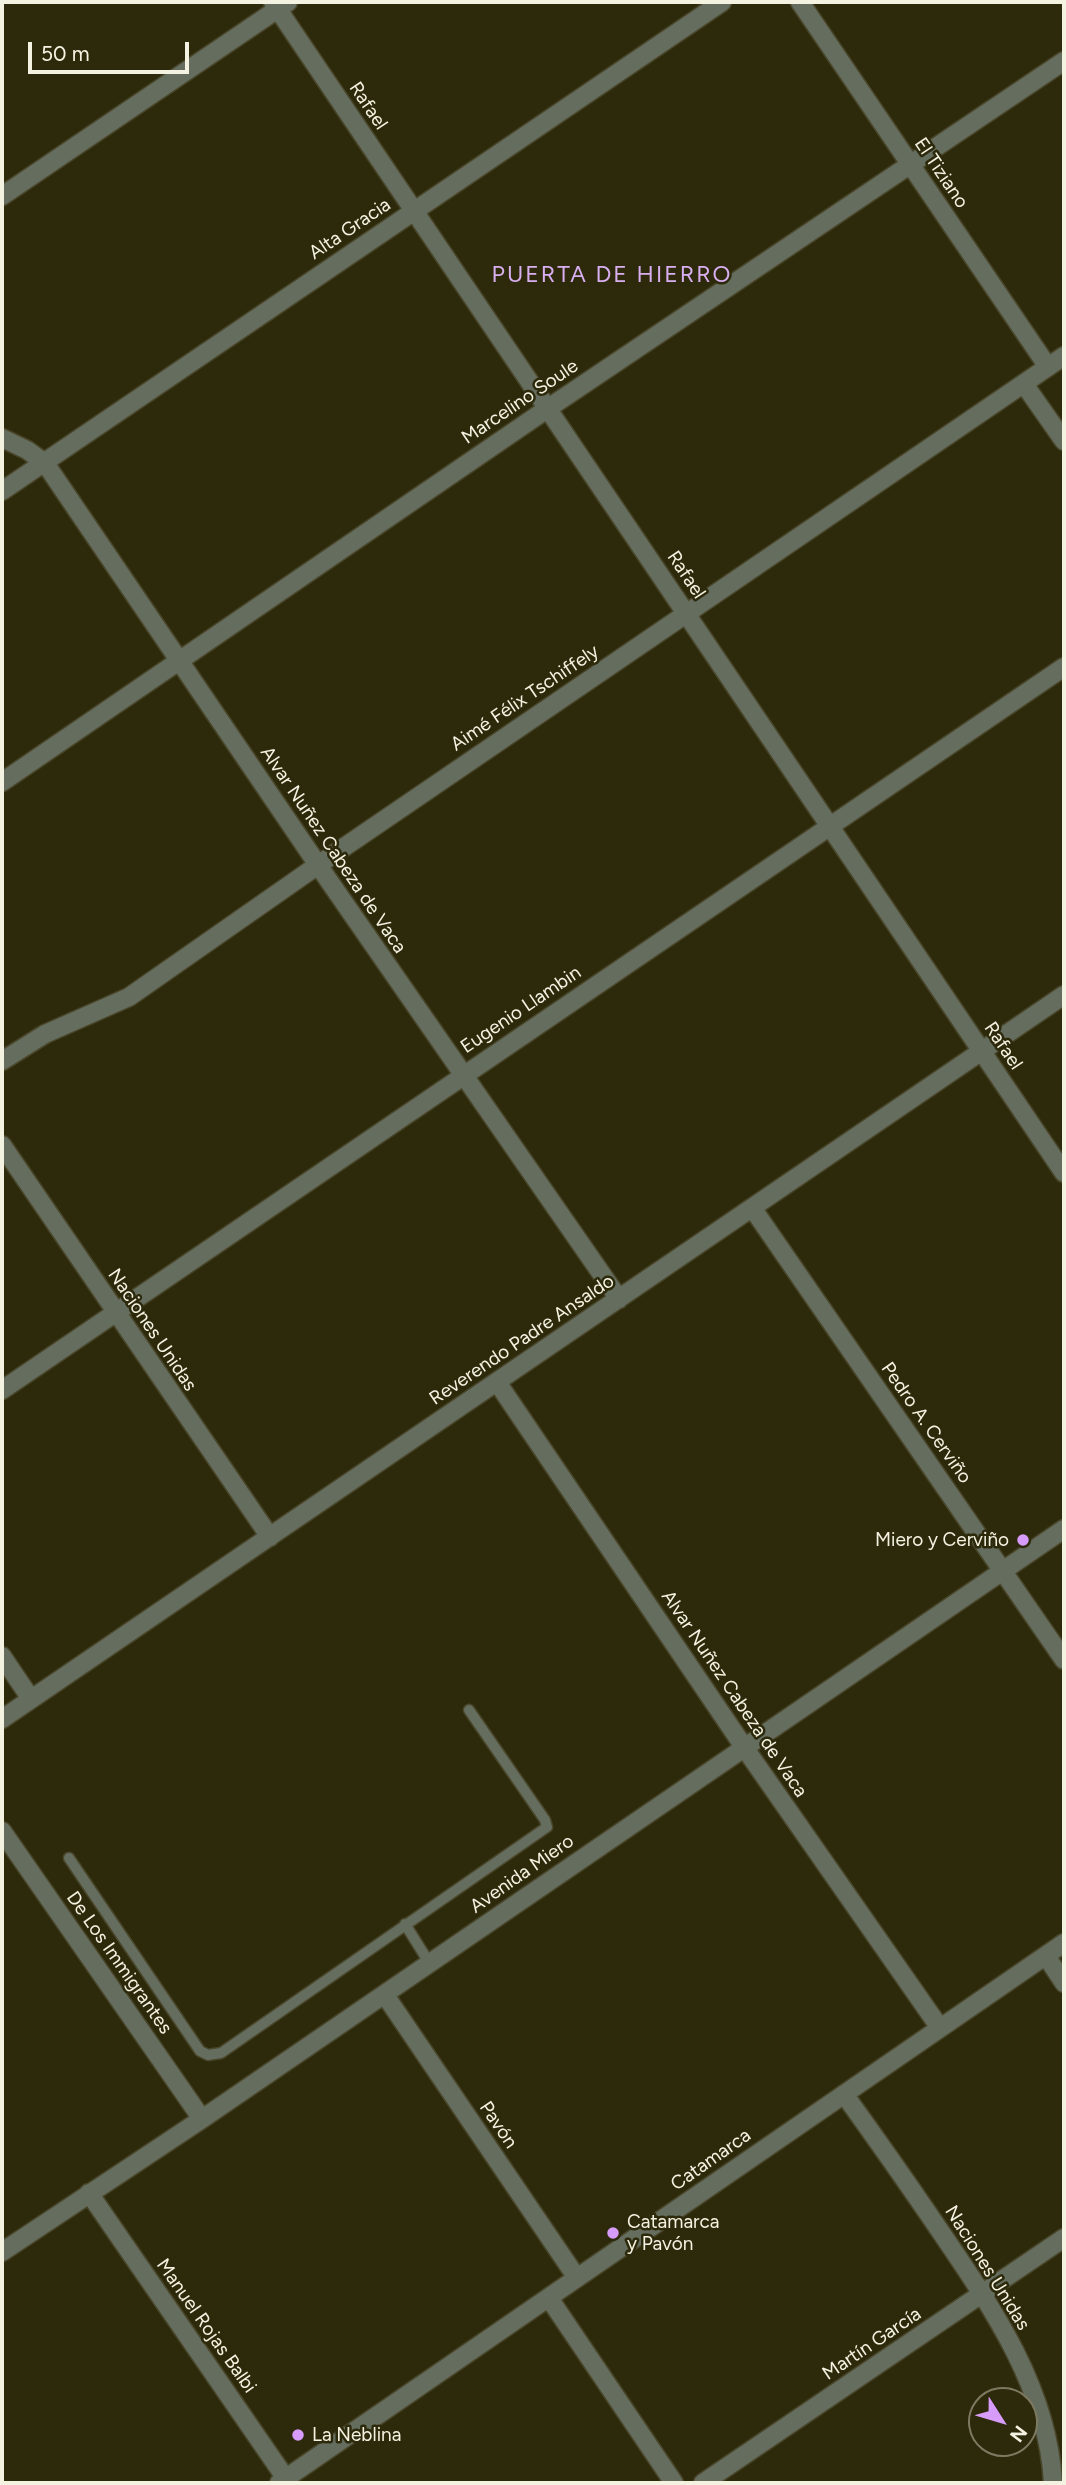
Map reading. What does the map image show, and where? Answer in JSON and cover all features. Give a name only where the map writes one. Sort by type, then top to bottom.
[{"type":"street","name":"Alta Gracia","points":[[2,491],[722,2]]},
{"type":"street","name":"El Tiziano","points":[[800,2],[1048,368]]},
{"type":"street","name":"Rafael","points":[[279,4],[414,211],[1064,1173]]},
{"type":"street","points":[[3,193],[279,4]]},
{"type":"street","name":"Marcelino Soule","points":[[2,782],[547,409],[1064,61]]},
{"type":"street","name":"Aimé Félix Tschiffely","points":[[2,1061],[45,1034],[129,996],[1064,356]]},
{"type":"street","points":[[1024,384],[1064,442]]},
{"type":"street","name":"Alvar Nuñez Cabeza de Vaca","points":[[2,438],[27,450],[45,463],[318,865],[619,1299]]},
{"type":"street","name":"Eugenio Llambin","points":[[2,1390],[1064,667]]},
{"type":"street","name":"Reverendo Padre Ansaldo","points":[[2,1719],[1064,995]]},
{"type":"street","name":"Naciones Unidas","points":[[2,1145],[270,1537]]},
{"type":"street","name":"Pedro A. Cerviño","points":[[753,1209],[1064,1660]]},
{"type":"street","name":"Alvar Nuñez Cabeza de Vaca","points":[[497,1382],[744,1747],[940,2028]]},
{"type":"street","name":"Avenida Miero","points":[[2,2252],[385,1995],[1064,1530]]},
{"type":"street","points":[[2,1656],[31,1699]]},
{"type":"street","name":"De Los Immigrantes","points":[[2,1831],[202,2119]]},
{"type":"street","name":"Catamarca","points":[[284,2482],[1064,1943]]},
{"type":"street","points":[[1046,1956],[1064,1983]]},
{"type":"street","name":"Pavón","points":[[385,1995],[577,2278]]},
{"type":"street","name":"Naciones Unidas","points":[[845,2094],[983,2294],[1011,2344],[1045,2424],[1054,2483]]},
{"type":"street","name":"Manuel Rojas Balbi","points":[[89,2193],[284,2482]]},
{"type":"street","name":"Martín García","points":[[703,2483],[1064,2238]]},
{"type":"street","points":[[549,2298],[674,2483]]},
{"type":"lane","points":[[69,1858],[200,2051],[208,2056],[221,2053],[547,1827],[545,1820],[469,1710]]},
{"type":"lane","points":[[405,1924],[430,1964]]},
{"type":"place","name":"Miero y Cerviño","points":[[1023,1540]]},
{"type":"place","name":"Catamarca y Pavón","points":[[613,2233]]},
{"type":"place","name":"La Neblina","points":[[298,2435]]},
{"type":"district","name":"PUERTA DE HIERRO","points":[[612,275]]}]
